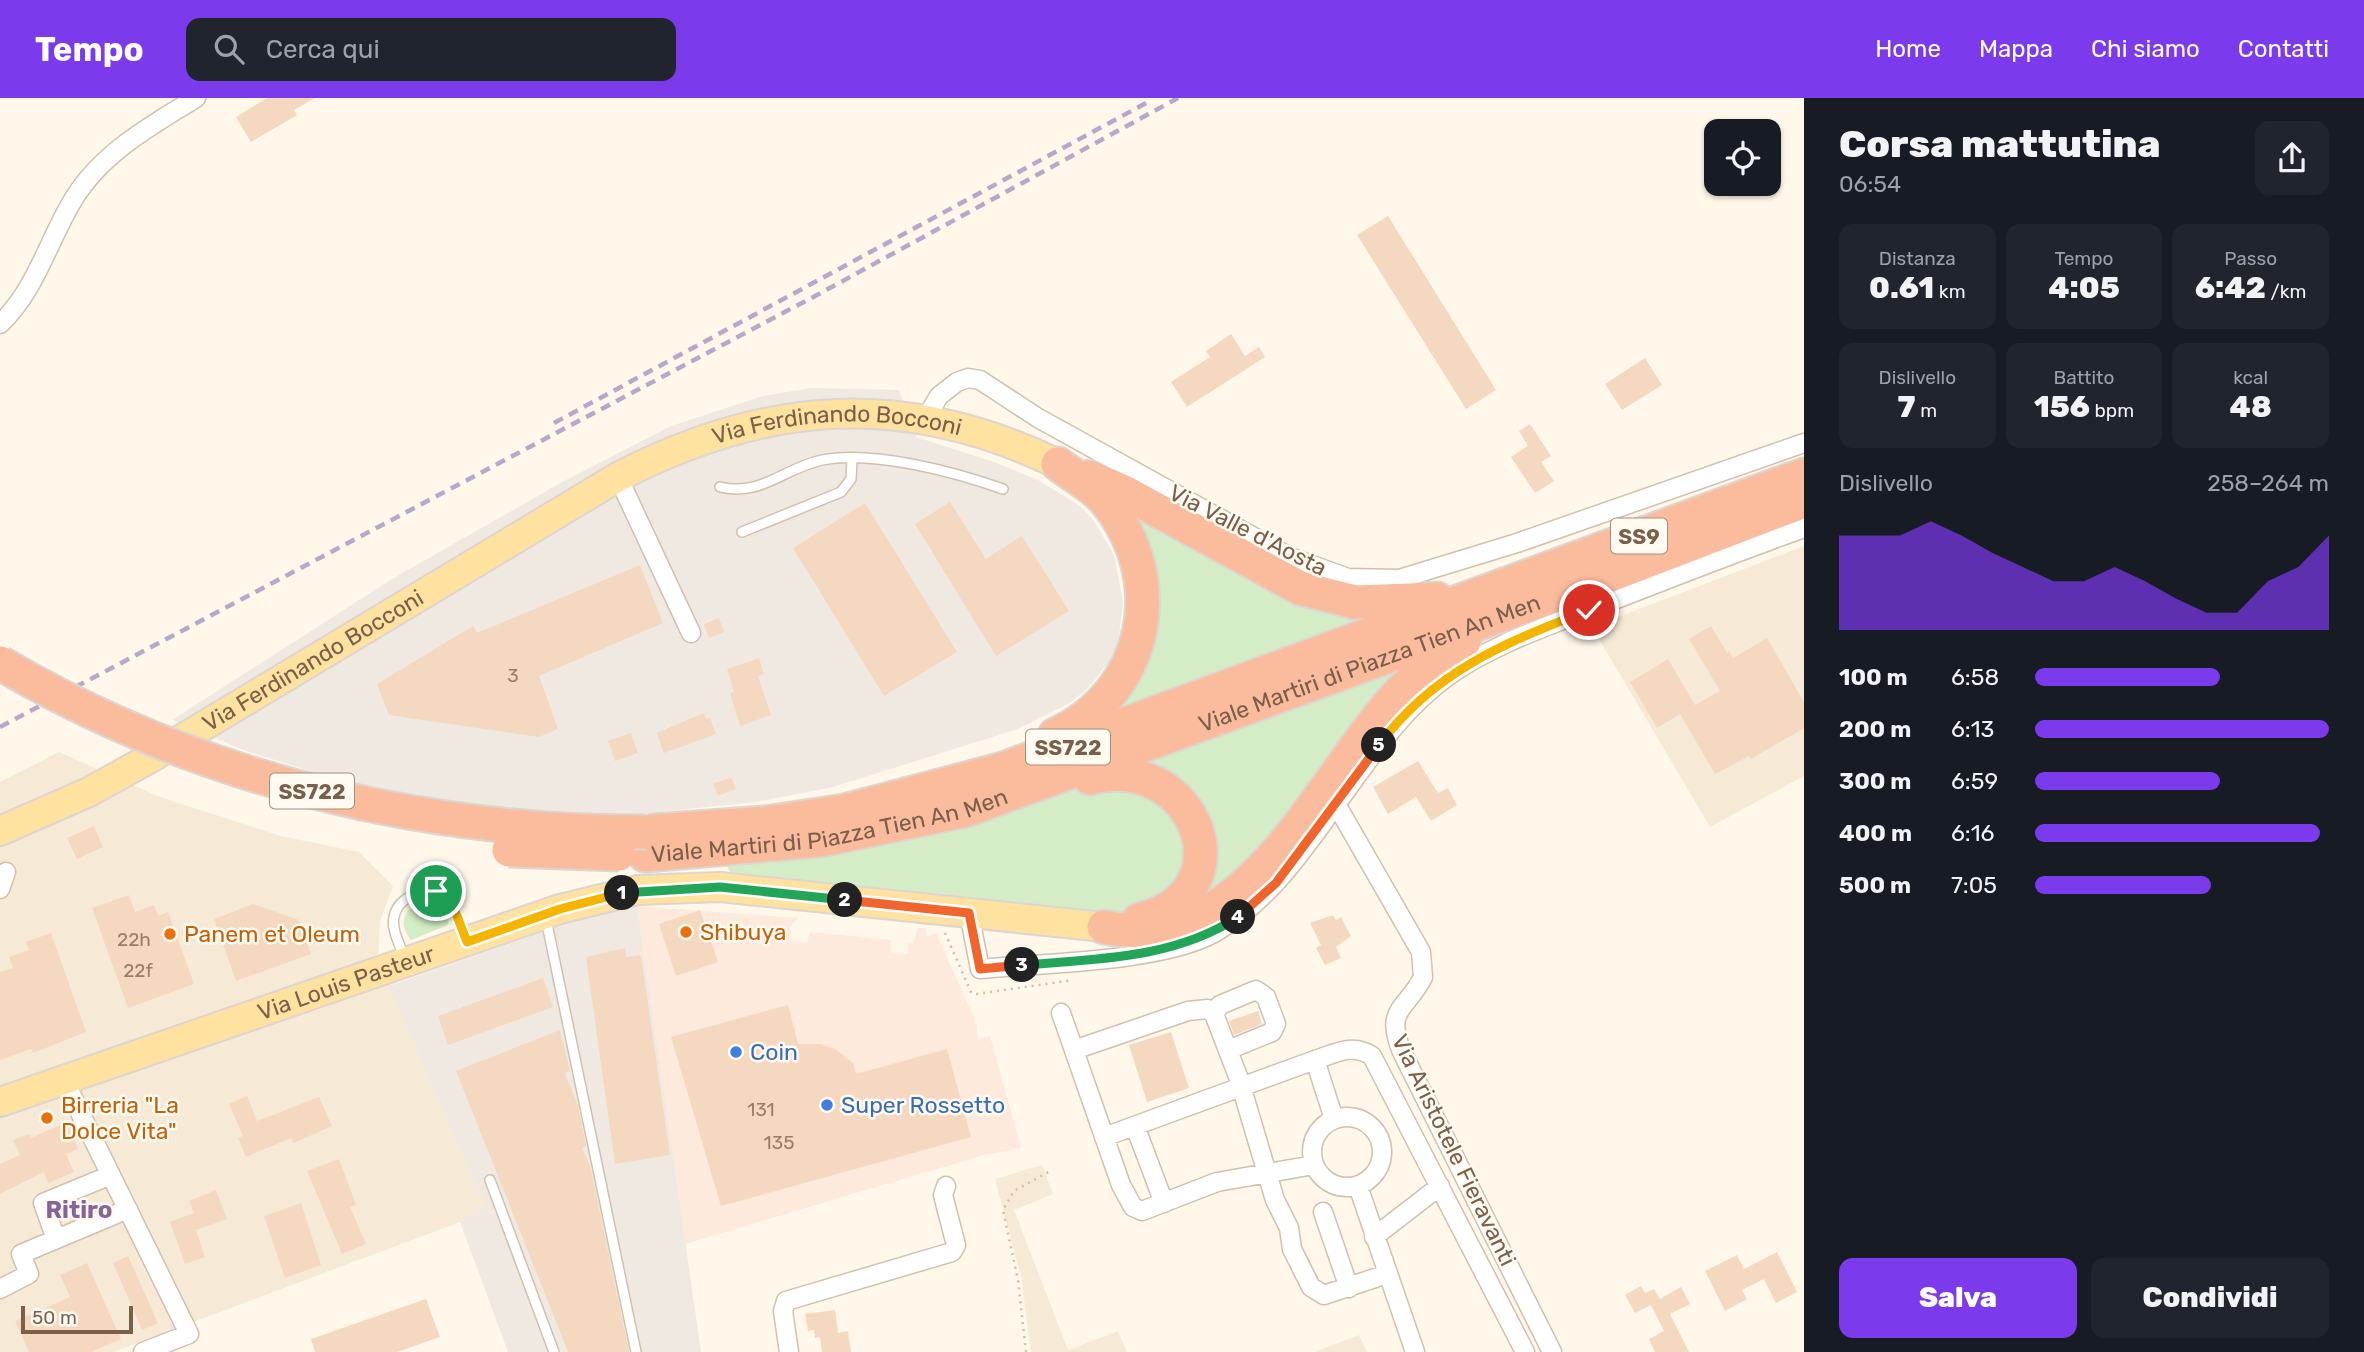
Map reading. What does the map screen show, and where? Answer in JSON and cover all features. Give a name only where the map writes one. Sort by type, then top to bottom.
[{"type":"highway","points":[[1058,464],[1124,492],[1283,579],[1325,596],[1382,603],[1474,597]]},
{"type":"highway","points":[[885,801],[940,776],[1009,754],[1074,726],[1107,698],[1132,656],[1144,606],[1134,550],[1104,498],[1058,464]]},
{"type":"highway","name":"SS9","points":[[1474,597],[1804,475]]},
{"type":"highway","name":"SS9","points":[[1567,590],[1804,501]]},
{"type":"highway","name":"Viale Martiri di Piazza Tien An Men","points":[[0,663],[157,739],[262,777],[340,799],[478,824],[646,843],[821,840],[966,810],[1567,590]]},
{"type":"highway","name":"Via Louis Pasteur","points":[[1104,927],[1124,931],[1175,926],[1215,909],[1235,895],[1269,861],[1379,716],[1419,673],[1472,638],[1531,612],[1567,590]]},
{"type":"highway","name":"Viale Martiri di Piazza Tien An Men","points":[[0,687],[136,754],[324,818],[483,847],[566,854],[646,843],[885,801],[1043,756],[1474,597]]},
{"type":"highway","name":"SS722","points":[[966,810],[1006,805],[1111,775],[1135,775],[1153,782],[1181,801],[1197,827],[1201,840],[1202,853],[1194,879],[1181,899],[1156,915],[1104,927]]},
{"type":"main road","name":"Via Ferdinando Bocconi","points":[[0,831],[89,792],[152,757],[618,477],[670,450],[704,437],[766,421],[852,414],[926,418],[1007,441],[1058,464]]},
{"type":"main road","name":"Via Louis Pasteur","points":[[0,1102],[545,914],[638,890],[720,887],[1104,927]]},
{"type":"street","points":[[0,324],[27,290],[73,199],[86,182],[135,136],[196,98]]},
{"type":"street","name":"Via Valle d'Aosta","points":[[926,418],[939,396],[957,382],[968,378],[980,380],[1038,418],[1290,557],[1330,573],[1373,580],[1399,579],[1458,562],[1804,443]]},
{"type":"street","points":[[618,477],[691,633]]},
{"type":"street","points":[[969,913],[980,969],[1135,955],[1181,945],[1213,934],[1256,902],[1276,883],[1391,729],[1418,699],[1480,656],[1521,637],[1804,528]]},
{"type":"street","name":"Via Aristotele Fieravanti","points":[[1336,804],[1421,952],[1423,977],[1401,1004],[1395,1019],[1394,1032],[1552,1352]]},
{"type":"street","points":[[1214,1014],[1220,1005],[1256,990],[1266,997],[1276,1024],[1272,1032],[1228,1050]]},
{"type":"street","points":[[1074,1050],[1188,1011],[1208,1009],[1214,1014],[1241,1086],[1275,1200],[1289,1228],[1292,1249],[1311,1287],[1324,1295],[1387,1274]]},
{"type":"street","points":[[1062,1013],[1121,1185],[1133,1207],[1142,1211],[1217,1182],[1314,1165]]},
{"type":"street","points":[[1104,1138],[1315,1060],[1346,1050],[1362,1049],[1372,1056],[1525,1352]]},
{"type":"street","points":[[1315,1060],[1334,1119]]},
{"type":"street","points":[[64,1080],[189,1334],[143,1352]]},
{"type":"street","points":[[1334,1119],[1362,1119],[1381,1139],[1383,1150],[1376,1173],[1358,1186],[1347,1188],[1327,1182],[1314,1165],[1312,1154],[1317,1133],[1334,1119]]},
{"type":"street","points":[[1135,1126],[1164,1203]]},
{"type":"street","points":[[1381,1139],[1409,1126]]},
{"type":"street","points":[[56,1239],[43,1203],[111,1175]]},
{"type":"street","points":[[789,1352],[783,1311],[789,1299],[952,1252],[956,1245],[943,1195],[946,1186]]},
{"type":"street","points":[[1358,1186],[1415,1352]]},
{"type":"street","points":[[1374,1237],[1440,1186]]},
{"type":"street","points":[[0,1289],[29,1274],[21,1254],[128,1209]]},
{"type":"street","points":[[1323,1212],[1349,1288]]},
{"type":"lane","points":[[720,488],[739,492],[822,460],[880,460],[963,475],[1003,489]]},
{"type":"lane","points":[[743,532],[841,492],[851,480],[852,460]]},
{"type":"lane","points":[[407,963],[394,928],[394,915],[404,902],[416,895],[436,891],[448,898],[467,942]]},
{"type":"lane","points":[[545,914],[636,1352]]},
{"type":"lane","points":[[490,1181],[554,1352]]},
{"type":"path","points":[[943,930],[971,992],[977,994],[1079,979]]},
{"type":"path","points":[[1026,1352],[1018,1280],[1003,1210],[1014,1191],[1052,1170]]},
{"type":"shaded area","points":[[811,388],[899,390],[916,437],[994,462],[1038,480],[1080,506],[1094,521],[1114,555],[1123,602],[1118,644],[1110,661],[1088,688],[1070,703],[1018,729],[833,787],[757,802],[629,815],[485,807],[358,786],[246,751],[172,720],[392,579],[564,481],[671,426],[763,396]]},
{"type":"shaded area","points":[[1804,546],[1804,776],[1710,827],[1592,627]]},
{"type":"shaded area","points":[[59,752],[160,797],[281,836],[359,852],[393,886],[380,921],[378,957],[486,1208],[460,1222],[113,1352],[0,1352],[0,782]]},
{"type":"shaded area","points":[[637,906],[798,918],[790,927],[791,941],[807,943],[810,932],[891,940],[890,953],[907,954],[908,943],[913,944],[918,928],[926,928],[927,937],[936,933],[976,1022],[978,1039],[990,1036],[1021,1148],[984,1155],[685,1244]]},
{"type":"shaded area","points":[[637,906],[701,1352],[508,1352],[460,1222],[486,1208],[389,986],[585,917]]},
{"type":"shaded area","points":[[1042,1165],[1053,1194],[1014,1210],[1068,1350],[1118,1331],[1127,1352],[1031,1352],[1021,1277],[995,1179]]},
{"type":"shaded area","points":[[1359,1335],[1367,1352],[1315,1352]]},
{"type":"green space","points":[[1110,492],[1377,617],[1129,706],[1120,698],[1139,661]]},
{"type":"green space","points":[[1381,676],[1395,676],[1270,847],[1198,909],[1205,872],[1149,762],[1150,758]]},
{"type":"green space","points":[[1121,779],[1187,820],[1181,886],[1119,915],[772,879],[730,872],[727,866],[777,861],[998,816],[1088,785]]},
{"type":"green space","points":[[427,900],[444,908],[448,915],[448,925],[411,940],[404,927],[405,915],[413,906]]},
{"type":"building","points":[[267,98],[315,98],[294,110],[297,115],[251,142],[236,117]]},
{"type":"building","points":[[1388,216],[1496,390],[1466,409],[1357,235]]},
{"type":"building","points":[[1231,334],[1245,356],[1259,347],[1265,357],[1187,407],[1171,382],[1210,357],[1206,351]]},
{"type":"building","points":[[1645,358],[1662,385],[1622,410],[1605,384]]},
{"type":"building","points":[[1530,424],[1551,456],[1541,462],[1554,481],[1535,493],[1511,457],[1528,446],[1519,431]]},
{"type":"building","points":[[950,502],[986,559],[1022,536],[1069,611],[996,656],[915,524]]},
{"type":"building","points":[[865,503],[957,652],[884,696],[793,548]]},
{"type":"building","points":[[640,565],[663,623],[539,676],[558,729],[539,737],[389,715],[377,684],[473,626],[477,633]]},
{"type":"building","points":[[719,618],[724,632],[709,638],[704,624]]},
{"type":"building","points":[[1711,626],[1727,653],[1729,651],[1733,658],[1767,638],[1804,702],[1804,728],[1751,759],[1749,756],[1715,774],[1680,714],[1657,728],[1630,682],[1668,659],[1695,705],[1720,691],[1689,639]]},
{"type":"building","points":[[759,658],[764,674],[758,676],[771,715],[740,726],[730,693],[734,692],[727,669]]},
{"type":"building","points":[[704,713],[706,719],[710,718],[716,734],[664,753],[657,733]]},
{"type":"building","points":[[631,733],[638,753],[615,761],[608,741]]},
{"type":"building","points":[[1418,761],[1438,793],[1448,788],[1457,805],[1431,821],[1416,797],[1388,814],[1373,787]]},
{"type":"building","points":[[732,778],[736,789],[718,796],[713,783]]},
{"type":"building","points":[[94,826],[103,847],[77,859],[67,838]]},
{"type":"building","points":[[129,895],[135,912],[154,905],[158,916],[168,912],[194,984],[128,1008],[92,908]]},
{"type":"building","points":[[253,904],[299,920],[311,954],[236,981],[214,919]]},
{"type":"building","points":[[700,910],[718,962],[676,976],[659,924]]},
{"type":"building","points":[[1333,915],[1336,920],[1341,917],[1351,936],[1336,947],[1341,958],[1325,965],[1316,948],[1321,945],[1310,923]]},
{"type":"building","points":[[51,933],[86,1032],[33,1053],[31,1049],[0,1060],[0,972],[13,968],[9,957],[29,950],[26,942]]},
{"type":"building","points":[[625,948],[626,957],[641,955],[670,1155],[615,1164],[586,957]]},
{"type":"building","points":[[543,978],[553,1007],[448,1045],[438,1016]]},
{"type":"building","name":"Super Rossetto","points":[[788,1005],[798,1044],[820,1044],[835,1049],[853,1063],[856,1074],[947,1049],[971,1137],[721,1206],[671,1037]]},
{"type":"building","points":[[1258,1011],[1262,1024],[1234,1035],[1229,1021]]},
{"type":"building","points":[[560,1030],[570,1071],[565,1073],[578,1106],[586,1146],[582,1148],[590,1166],[629,1352],[568,1352],[456,1071]]},
{"type":"building","points":[[1171,1032],[1189,1088],[1147,1102],[1129,1045]]},
{"type":"building","points":[[247,1096],[257,1121],[319,1097],[332,1126],[294,1143],[291,1138],[246,1157],[238,1138],[243,1136],[229,1104]]},
{"type":"building","points":[[67,1122],[78,1149],[66,1154],[74,1172],[48,1183],[44,1172],[0,1194],[0,1164],[20,1155],[13,1140],[29,1134],[31,1138]]},
{"type":"building","points":[[339,1159],[356,1205],[350,1207],[366,1244],[342,1254],[307,1171]]},
{"type":"building","points":[[216,1190],[227,1219],[196,1230],[205,1257],[185,1264],[170,1222],[194,1213],[189,1201]]},
{"type":"building","points":[[301,1203],[321,1265],[285,1278],[264,1216]]},
{"type":"building","points":[[1777,1252],[1797,1292],[1776,1303],[1764,1279],[1742,1290],[1747,1299],[1725,1311],[1705,1271],[1737,1255],[1744,1269]]},
{"type":"building","points":[[128,1256],[158,1323],[142,1330],[113,1263]]},
{"type":"building","points":[[87,1263],[121,1339],[91,1352],[29,1352],[15,1321],[70,1297],[60,1275]]},
{"type":"building","points":[[1641,1286],[1645,1293],[1654,1289],[1660,1299],[1681,1287],[1690,1304],[1670,1314],[1689,1352],[1655,1352],[1649,1339],[1664,1331],[1651,1305],[1635,1313],[1625,1295]]},
{"type":"building","points":[[426,1299],[440,1337],[397,1352],[315,1352],[311,1339]]},
{"type":"building","points":[[835,1310],[838,1333],[848,1331],[851,1352],[822,1352],[820,1337],[815,1338],[814,1330],[808,1331],[805,1314]]},
{"type":"railway","points":[[0,727],[817,295],[1178,98]]},
{"type":"railway","points":[[554,423],[1148,102]]},
{"type":"place","name":"Shibuya","points":[[686,932]]},
{"type":"place","name":"Panem et Oleum","points":[[170,934]]},
{"type":"place","name":"Coin","points":[[736,1052]]},
{"type":"place","name":"Super Rossetto","points":[[827,1105]]},
{"type":"place","name":"Birreria \"La Dolce Vita\"","points":[[47,1118]]},
{"type":"district","name":"Ritiro","points":[[79,1210]]},
{"type":"route","points":[[436,891],[452,903],[467,942],[560,909],[614,894],[638,890],[720,887],[969,913],[974,952],[980,969],[1159,951],[1213,934],[1238,917],[1276,883],[1391,729],[1418,699],[1480,656],[1589,610]]}]
